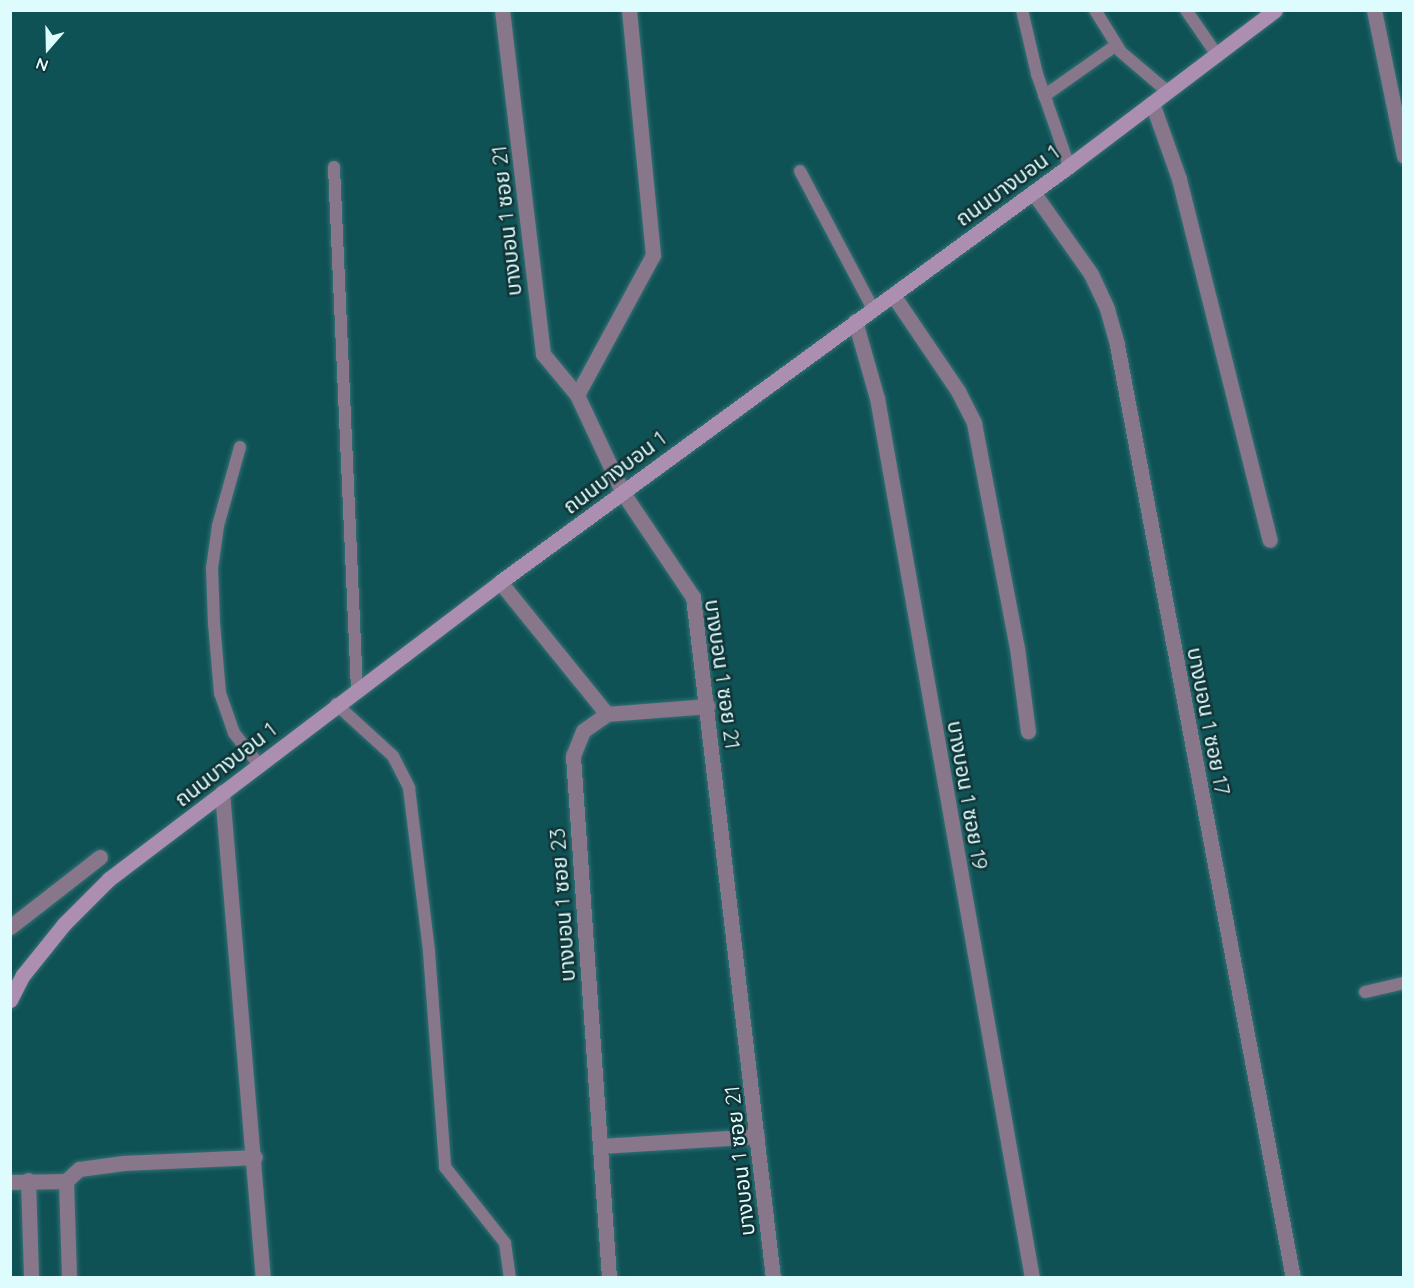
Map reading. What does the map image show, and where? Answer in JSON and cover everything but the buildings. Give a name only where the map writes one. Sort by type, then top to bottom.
[{"type":"main road","name":"ถนนบางบอน 1","points":[[10,1000],[23,975],[64,924],[109,879],[336,704],[855,321],[1070,166],[1275,10]]},
{"type":"street","name":"บางบอน 1 ซอย 21","points":[[502,10],[543,354],[577,395],[623,493],[693,597],[708,706],[773,1278]]},
{"type":"street","points":[[577,395],[653,255],[628,10]]},
{"type":"street","points":[[1374,10],[1404,156]]},
{"type":"street","points":[[1152,103],[1179,179],[1270,540]]},
{"type":"street","name":"บางบอน 1 ซอย 17","points":[[1032,192],[1091,274],[1107,309],[1117,345],[1293,1278]]},
{"type":"street","points":[[893,295],[958,391],[974,423],[1015,636],[1028,731]]},
{"type":"street","name":"บางบอน 1 ซอย 19","points":[[855,321],[877,398],[1032,1278]]},
{"type":"street","points":[[500,582],[607,714],[708,706]]},
{"type":"street","name":"บางบอน 1 ซอย 23","points":[[607,714],[583,731],[573,756],[609,1278]]},
{"type":"street","points":[[222,792],[255,1157],[263,1278]]},
{"type":"street","points":[[10,927],[100,857]]},
{"type":"street","points":[[600,1146],[757,1136]]},
{"type":"street","points":[[10,1182],[66,1181],[79,1169],[90,1167],[255,1157]]},
{"type":"street","points":[[28,1180],[31,1278]]},
{"type":"street","points":[[66,1181],[69,1278]]},
{"type":"lane","points":[[1022,10],[1044,96],[1070,166]]},
{"type":"lane","points":[[1095,10],[1115,46],[1168,92]]},
{"type":"lane","points":[[1186,10],[1217,55]]},
{"type":"lane","points":[[1044,96],[1115,46]]},
{"type":"lane","points":[[334,167],[357,689]]},
{"type":"lane","points":[[800,171],[873,309]]},
{"type":"lane","points":[[240,447],[218,526],[212,568],[214,623],[220,693],[234,733],[259,765]]},
{"type":"lane","points":[[336,704],[393,756],[409,788],[429,952],[445,1167],[505,1243],[510,1278]]},
{"type":"lane","points":[[1365,992],[1404,983]]}]
